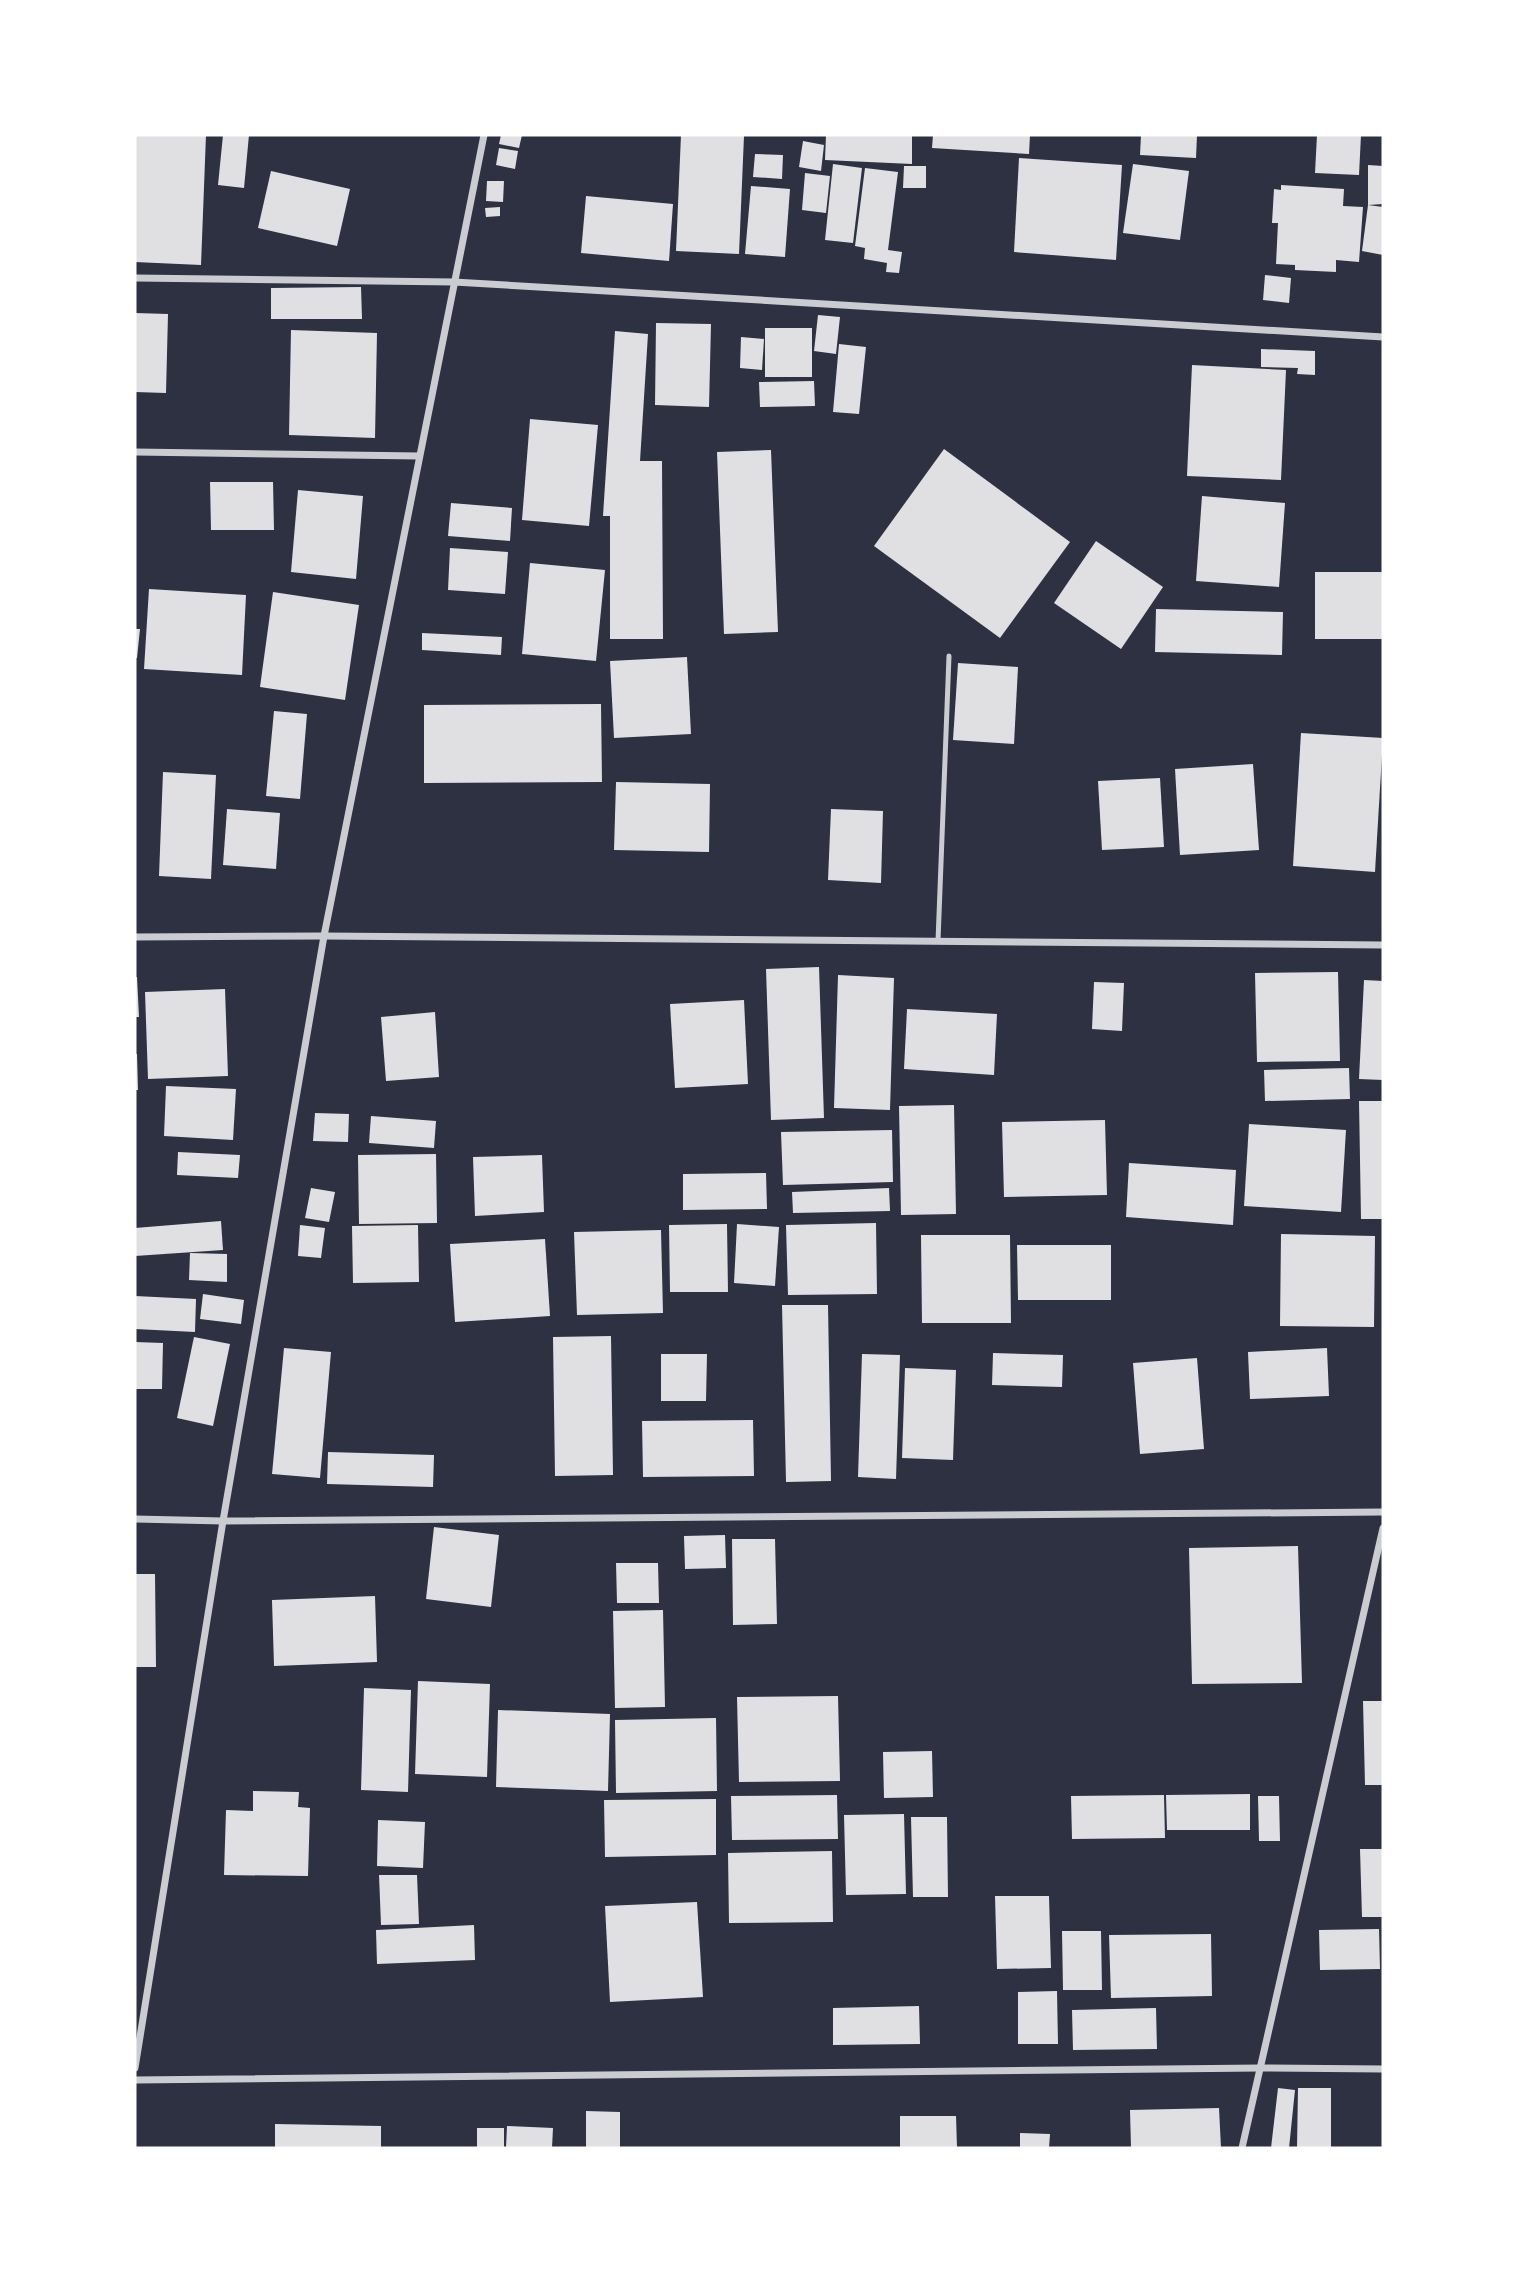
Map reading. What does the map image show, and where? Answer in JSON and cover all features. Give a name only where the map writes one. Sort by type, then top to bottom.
[{"type":"street","points":[[135,2068],[223,1521],[324,936],[484,135]]},
{"type":"street","points":[[135,278],[454,282],[1383,337]]},
{"type":"street","points":[[135,452],[419,456]]},
{"type":"street","points":[[135,937],[324,936],[1383,945]]},
{"type":"street","points":[[135,1518],[223,1521],[1383,1512]]},
{"type":"street","points":[[1242,2148],[1383,1528]]},
{"type":"street","points":[[135,2080],[1383,2069]]},
{"type":"lane","points":[[938,942],[949,656]]},
{"type":"building","points":[[135,135],[206,135],[201,265],[135,262]]},
{"type":"building","points":[[223,135],[249,135],[244,188],[218,185]]},
{"type":"building","points":[[501,135],[522,135],[519,148],[499,144]]},
{"type":"building","points":[[681,135],[744,136],[739,254],[676,251]]},
{"type":"building","points":[[826,135],[912,135],[912,164],[825,160]]},
{"type":"building","points":[[933,135],[1030,135],[1029,154],[932,148]]},
{"type":"building","points":[[1141,135],[1197,135],[1196,158],[1140,155]]},
{"type":"building","points":[[1317,135],[1361,135],[1359,175],[1315,173]]},
{"type":"building","points":[[803,141],[824,145],[821,171],[799,167]]},
{"type":"building","points":[[499,148],[518,151],[515,169],[496,165]]},
{"type":"building","points":[[755,154],[783,155],[782,179],[753,177]]},
{"type":"building","points":[[1019,158],[1122,165],[1116,260],[1014,252]]},
{"type":"building","points":[[833,164],[862,168],[853,243],[825,240]]},
{"type":"building","points":[[1133,164],[1189,171],[1180,240],[1123,233]]},
{"type":"building","points":[[1368,165],[1383,166],[1383,204],[1368,205]]},
{"type":"building","points":[[904,166],[926,166],[926,188],[903,188]]},
{"type":"building","points":[[865,168],[898,172],[888,250],[902,252],[899,273],[886,272],[887,263],[864,259],[865,248],[855,246]]},
{"type":"building","points":[[271,171],[350,189],[337,246],[258,228]]},
{"type":"building","points":[[805,173],[830,176],[826,213],[802,210]]},
{"type":"building","points":[[487,181],[504,181],[503,202],[486,201]]},
{"type":"building","points":[[1281,185],[1344,189],[1343,206],[1363,207],[1359,262],[1336,260],[1336,272],[1295,270],[1295,265],[1276,264],[1278,223],[1272,223],[1274,189],[1281,190]]},
{"type":"building","points":[[751,186],[790,189],[785,257],[745,254]]},
{"type":"building","points":[[586,196],[673,204],[669,261],[581,253]]},
{"type":"building","points":[[1368,205],[1383,207],[1383,255],[1362,251]]},
{"type":"building","points":[[500,207],[500,216],[486,217],[485,208]]},
{"type":"building","points":[[1265,275],[1291,278],[1289,303],[1263,300]]},
{"type":"building","points":[[361,287],[362,319],[271,319],[271,288]]},
{"type":"building","points":[[135,313],[168,314],[166,393],[135,392]]},
{"type":"building","points":[[818,315],[840,317],[836,354],[814,351]]},
{"type":"building","points":[[656,323],[711,324],[709,407],[655,405]]},
{"type":"building","points":[[765,328],[812,328],[812,377],[765,377]]},
{"type":"building","points":[[291,330],[377,333],[375,438],[289,435]]},
{"type":"building","points":[[615,331],[648,334],[640,461],[662,461],[663,639],[610,639],[610,516],[603,516]]},
{"type":"building","points":[[741,337],[764,339],[762,370],[740,368]]},
{"type":"building","points":[[839,344],[866,347],[859,414],[833,412]]},
{"type":"building","points":[[1261,349],[1315,351],[1315,375],[1297,374],[1298,368],[1261,367]]},
{"type":"building","points":[[1192,365],[1286,370],[1281,480],[1187,476]]},
{"type":"building","points":[[814,381],[815,406],[760,407],[759,382]]},
{"type":"building","points":[[530,419],[598,425],[589,526],[522,520]]},
{"type":"building","points":[[944,449],[1070,542],[1000,638],[874,546]]},
{"type":"building","points":[[771,450],[778,632],[724,634],[717,452]]},
{"type":"building","points":[[210,482],[273,482],[274,530],[211,530]]},
{"type":"building","points":[[298,490],[363,496],[356,579],[291,572]]},
{"type":"building","points":[[1202,496],[1285,503],[1279,587],[1196,581]]},
{"type":"building","points":[[451,503],[512,508],[510,541],[448,536]]},
{"type":"building","points":[[1096,541],[1163,587],[1121,649],[1054,603]]},
{"type":"building","points":[[450,548],[508,552],[505,594],[448,590]]},
{"type":"building","points":[[530,563],[605,570],[596,661],[522,654]]},
{"type":"building","points":[[1315,572],[1383,572],[1383,639],[1315,639]]},
{"type":"building","points":[[149,589],[246,595],[242,675],[144,669]]},
{"type":"building","points":[[273,592],[359,605],[345,700],[260,687]]},
{"type":"building","points":[[1156,609],[1283,612],[1282,655],[1155,652]]},
{"type":"building","points":[[135,629],[140,629],[137,658],[135,658]]},
{"type":"building","points":[[422,633],[502,637],[501,655],[422,650]]},
{"type":"building","points":[[687,657],[691,734],[614,738],[610,661]]},
{"type":"building","points":[[958,663],[1018,667],[1014,744],[953,740]]},
{"type":"building","points":[[601,704],[602,782],[424,783],[424,705]]},
{"type":"building","points":[[274,711],[307,714],[300,799],[266,796]]},
{"type":"building","points":[[1301,733],[1383,738],[1375,872],[1293,866]]},
{"type":"building","points":[[1253,764],[1259,850],[1180,855],[1175,769]]},
{"type":"building","points":[[163,772],[216,775],[211,879],[159,876]]},
{"type":"building","points":[[1160,778],[1164,847],[1102,850],[1098,781]]},
{"type":"building","points":[[616,782],[710,784],[709,852],[614,850]]},
{"type":"building","points":[[227,809],[280,813],[276,869],[223,865]]},
{"type":"building","points":[[831,809],[883,811],[881,883],[828,880]]},
{"type":"building","points":[[819,967],[824,1118],[771,1120],[766,969]]},
{"type":"building","points":[[1338,972],[1340,1061],[1257,1062],[1255,973]]},
{"type":"building","points":[[838,975],[894,978],[890,1110],[834,1108]]},
{"type":"building","points":[[137,977],[139,1017],[135,1017]]},
{"type":"building","points":[[1364,980],[1383,981],[1383,1080],[1359,1079]]},
{"type":"building","points":[[1094,982],[1124,983],[1122,1031],[1092,1029]]},
{"type":"building","points":[[225,989],[228,1076],[148,1079],[145,992]]},
{"type":"building","points":[[744,1000],[748,1084],[675,1088],[670,1004]]},
{"type":"building","points":[[907,1009],[997,1014],[994,1075],[904,1069]]},
{"type":"building","points":[[435,1012],[439,1077],[386,1081],[381,1017]]},
{"type":"building","points":[[137,1054],[138,1090],[135,1090]]},
{"type":"building","points":[[1349,1068],[1350,1099],[1265,1101],[1264,1070]]},
{"type":"building","points":[[166,1086],[236,1089],[233,1140],[164,1136]]},
{"type":"building","points":[[1359,1101],[1383,1101],[1383,1219],[1361,1219]]},
{"type":"building","points":[[954,1105],[956,1214],[901,1215],[899,1106]]},
{"type":"building","points":[[315,1113],[349,1114],[348,1142],[313,1141]]},
{"type":"building","points":[[371,1116],[436,1121],[434,1148],[369,1143]]},
{"type":"building","points":[[1105,1120],[1107,1195],[1004,1197],[1002,1122]]},
{"type":"building","points":[[1249,1124],[1346,1130],[1341,1212],[1244,1206]]},
{"type":"building","points":[[892,1130],[893,1182],[783,1185],[781,1132]]},
{"type":"building","points":[[178,1152],[240,1155],[238,1178],[177,1175]]},
{"type":"building","points":[[436,1154],[437,1223],[359,1224],[358,1155]]},
{"type":"building","points":[[542,1155],[544,1212],[475,1216],[473,1157]]},
{"type":"building","points":[[1129,1163],[1236,1170],[1233,1225],[1126,1217]]},
{"type":"building","points":[[766,1173],[767,1209],[683,1210],[683,1174]]},
{"type":"building","points":[[311,1188],[335,1192],[329,1222],[305,1218]]},
{"type":"building","points":[[889,1188],[890,1211],[793,1213],[792,1192]]},
{"type":"building","points":[[221,1221],[223,1250],[135,1256],[135,1228]]},
{"type":"building","points":[[876,1223],[877,1294],[788,1295],[786,1225]]},
{"type":"building","points":[[727,1224],[728,1292],[670,1292],[669,1225]]},
{"type":"building","points":[[737,1224],[779,1227],[775,1286],[734,1283]]},
{"type":"building","points":[[300,1225],[325,1228],[321,1258],[298,1256]]},
{"type":"building","points":[[418,1225],[419,1282],[353,1283],[352,1226]]},
{"type":"building","points":[[661,1230],[663,1313],[577,1315],[574,1232]]},
{"type":"building","points":[[1281,1234],[1375,1236],[1374,1327],[1280,1326]]},
{"type":"building","points":[[921,1235],[1010,1235],[1011,1323],[922,1323]]},
{"type":"building","points":[[545,1239],[550,1316],[455,1322],[450,1244]]},
{"type":"building","points":[[1017,1245],[1111,1245],[1111,1300],[1018,1300]]},
{"type":"building","points":[[190,1253],[227,1254],[227,1282],[189,1280]]},
{"type":"building","points":[[203,1294],[244,1300],[241,1324],[200,1319]]},
{"type":"building","points":[[135,1296],[196,1299],[195,1332],[135,1329]]},
{"type":"building","points":[[782,1305],[828,1305],[831,1481],[786,1482]]},
{"type":"building","points":[[611,1336],[613,1475],[555,1476],[553,1337]]},
{"type":"building","points":[[194,1337],[230,1344],[213,1426],[177,1418]]},
{"type":"building","points":[[135,1342],[163,1343],[162,1389],[135,1389]]},
{"type":"building","points":[[284,1348],[331,1352],[320,1478],[272,1474]]},
{"type":"building","points":[[1327,1348],[1329,1396],[1250,1399],[1248,1352]]},
{"type":"building","points":[[993,1353],[1063,1355],[1062,1387],[992,1385]]},
{"type":"building","points":[[661,1354],[707,1354],[706,1401],[661,1401]]},
{"type":"building","points":[[862,1354],[900,1355],[896,1479],[858,1477]]},
{"type":"building","points":[[1197,1358],[1204,1449],[1140,1454],[1133,1363]]},
{"type":"building","points":[[905,1368],[956,1370],[953,1460],[902,1458]]},
{"type":"building","points":[[753,1420],[754,1476],[643,1477],[642,1421]]},
{"type":"building","points":[[328,1452],[434,1455],[433,1487],[327,1484]]},
{"type":"building","points":[[434,1527],[499,1535],[491,1607],[426,1599]]},
{"type":"building","points":[[725,1535],[726,1568],[685,1569],[684,1536]]},
{"type":"building","points":[[732,1539],[775,1539],[777,1624],[733,1625]]},
{"type":"building","points":[[1298,1546],[1302,1683],[1192,1684],[1189,1548]]},
{"type":"building","points":[[616,1563],[658,1563],[659,1603],[617,1603]]},
{"type":"building","points":[[135,1574],[155,1574],[156,1667],[135,1667]]},
{"type":"building","points":[[375,1596],[377,1662],[274,1666],[272,1600]]},
{"type":"building","points":[[663,1610],[665,1707],[615,1708],[613,1611]]},
{"type":"building","points":[[418,1681],[490,1684],[487,1777],[415,1774]]},
{"type":"building","points":[[364,1688],[411,1690],[408,1792],[361,1790]]},
{"type":"building","points":[[838,1696],[840,1781],[739,1782],[737,1697]]},
{"type":"building","points":[[1363,1701],[1383,1701],[1383,1785],[1365,1785]]},
{"type":"building","points":[[498,1710],[610,1714],[608,1791],[496,1787]]},
{"type":"building","points":[[716,1718],[717,1791],[616,1793],[615,1720]]},
{"type":"building","points":[[932,1751],[933,1797],[884,1798],[883,1752]]},
{"type":"building","points":[[253,1791],[299,1792],[298,1807],[310,1808],[308,1876],[224,1875],[226,1810],[253,1811]]},
{"type":"building","points":[[1250,1794],[1250,1830],[1167,1830],[1166,1795]]},
{"type":"building","points":[[837,1795],[838,1839],[732,1840],[731,1796]]},
{"type":"building","points":[[1164,1795],[1165,1838],[1072,1839],[1071,1796]]},
{"type":"building","points":[[1258,1796],[1279,1796],[1280,1841],[1259,1841]]},
{"type":"building","points":[[716,1799],[716,1855],[605,1857],[604,1800]]},
{"type":"building","points":[[904,1814],[906,1894],[846,1895],[844,1815]]},
{"type":"building","points":[[911,1817],[947,1817],[948,1897],[913,1897]]},
{"type":"building","points":[[378,1820],[425,1822],[423,1868],[377,1866]]},
{"type":"building","points":[[1360,1849],[1383,1849],[1383,1917],[1362,1917]]},
{"type":"building","points":[[832,1851],[833,1922],[729,1923],[728,1853]]},
{"type":"building","points":[[379,1875],[417,1875],[419,1924],[381,1925]]},
{"type":"building","points":[[995,1896],[1049,1896],[1051,1968],[997,1969]]},
{"type":"building","points":[[697,1902],[703,1997],[610,2002],[605,1906]]},
{"type":"building","points":[[474,1925],[475,1960],[377,1964],[376,1930]]},
{"type":"building","points":[[1379,1929],[1380,1969],[1320,1970],[1319,1930]]},
{"type":"building","points":[[1062,1931],[1101,1931],[1102,1990],[1063,1990]]},
{"type":"building","points":[[1211,1934],[1212,1996],[1111,1998],[1109,1935]]},
{"type":"building","points":[[1057,1991],[1058,2044],[1018,2044],[1018,1992]]},
{"type":"building","points":[[919,2006],[920,2044],[833,2045],[833,2008]]},
{"type":"building","points":[[1156,2008],[1157,2049],[1073,2050],[1072,2010]]},
{"type":"building","points":[[1278,2088],[1295,2090],[1289,2148],[1271,2148]]},
{"type":"building","points":[[1298,2088],[1331,2088],[1331,2148],[1297,2148]]},
{"type":"building","points":[[1219,2108],[1221,2148],[1131,2148],[1130,2110]]},
{"type":"building","points":[[586,2111],[620,2112],[620,2148],[586,2148]]},
{"type":"building","points":[[900,2116],[956,2116],[957,2148],[900,2148]]},
{"type":"building","points":[[275,2124],[381,2126],[381,2148],[275,2148]]},
{"type":"building","points":[[507,2126],[553,2128],[552,2148],[506,2148]]},
{"type":"building","points":[[477,2128],[504,2128],[504,2148],[477,2148]]},
{"type":"building","points":[[1020,2133],[1050,2134],[1049,2148],[1020,2148]]}]
